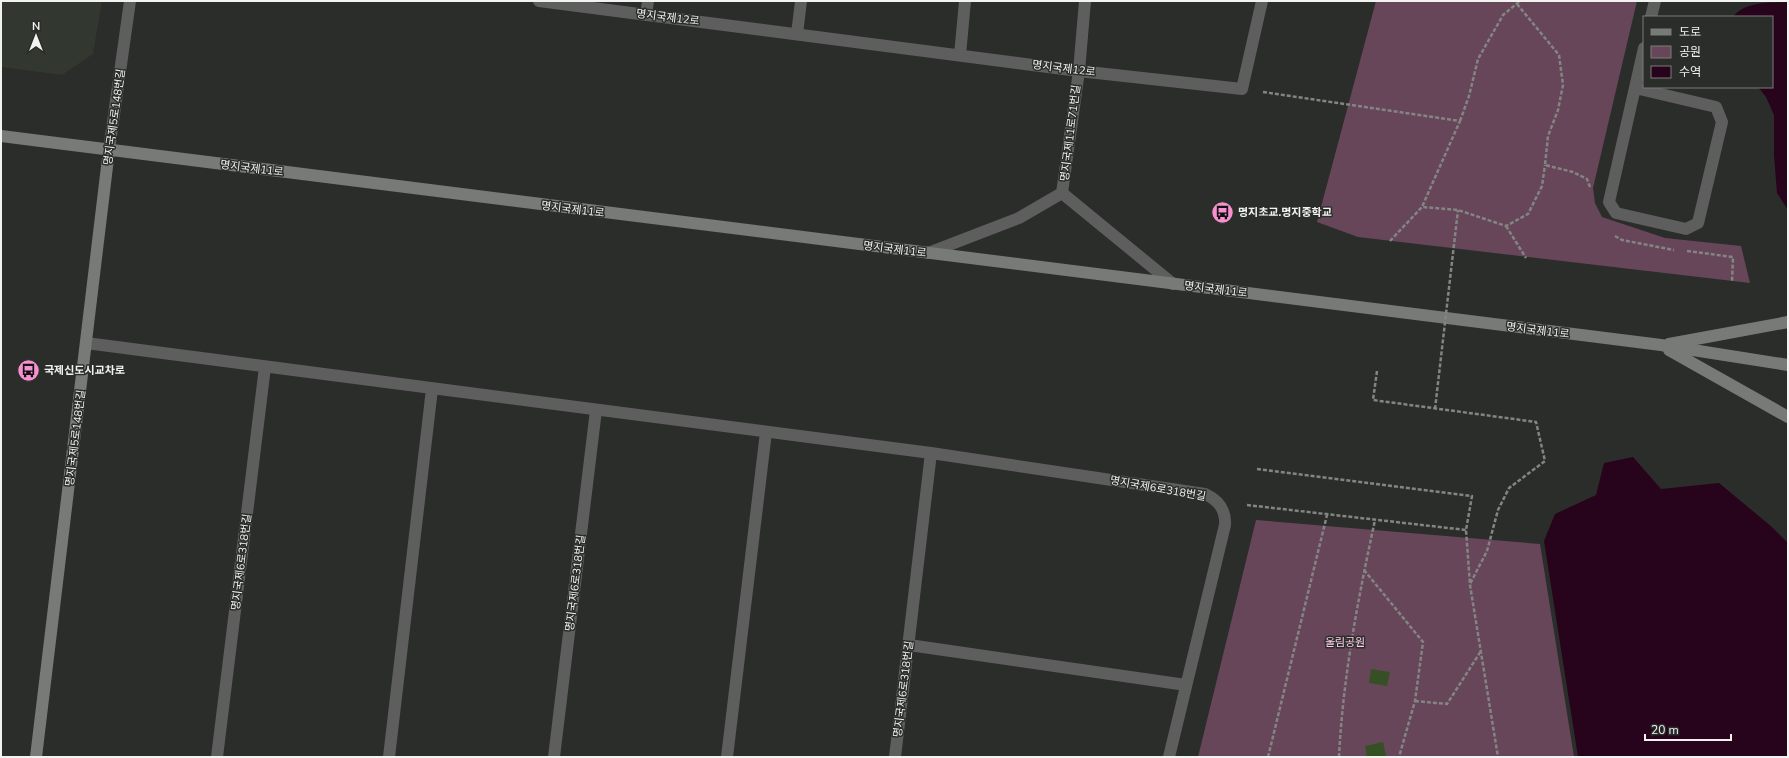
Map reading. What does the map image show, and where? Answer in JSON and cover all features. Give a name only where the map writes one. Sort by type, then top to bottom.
[{"type":"main road","name":"명지국제11로","points":[[1,136],[1661,345],[1788,365]]},
{"type":"main road","name":"명지국제5로148번길","points":[[36,757],[109,150]]},
{"type":"main road","points":[[1661,345],[1788,322]]},
{"type":"main road","points":[[1661,345],[1788,417]]},
{"type":"street","name":"명지국제5로148번길","points":[[109,150],[130,1]]},
{"type":"street","name":"명지국제12로","points":[[542,1],[1078,71],[1242,89]]},
{"type":"street","points":[[646,15],[648,1]]},
{"type":"street","points":[[797,34],[802,1]]},
{"type":"street","points":[[960,55],[965,1]]},
{"type":"street","name":"명지국제11로71번길","points":[[1062,193],[1078,71],[1085,1]]},
{"type":"street","points":[[1242,89],[1262,1]]},
{"type":"street","points":[[1651,16],[1655,1]]},
{"type":"street","points":[[1635,88],[1716,107],[1722,122],[1698,223],[1686,229],[1616,213],[1609,202],[1643,52]]},
{"type":"street","points":[[928,253],[1019,218],[1062,193],[1173,284]]},
{"type":"street","name":"명지국제6로318번길","points":[[86,343],[931,453],[1193,492],[1214,498],[1222,507],[1226,516],[1225,525],[1169,757]]},
{"type":"street","name":"명지국제6로318번길","points":[[217,757],[265,367]]},
{"type":"street","points":[[389,757],[432,389]]},
{"type":"street","name":"명지국제6로318번길","points":[[554,757],[596,410]]},
{"type":"street","points":[[727,757],[766,432]]},
{"type":"street","name":"명지국제6로318번길","points":[[895,757],[931,453]]},
{"type":"street","points":[[909,645],[1186,685]]},
{"type":"path","points":[[1390,241],[1422,207],[1460,121],[1469,96],[1478,59],[1503,15],[1520,1]]},
{"type":"path","points":[[1242,89],[1460,121]]},
{"type":"path","points":[[1506,226],[1528,214],[1542,186],[1545,165]]},
{"type":"path","points":[[1422,207],[1458,210],[1506,226],[1526,258]]},
{"type":"path","points":[[1435,409],[1458,210]]},
{"type":"path","points":[[1377,371],[1373,400],[1536,422],[1545,461],[1509,488],[1498,510],[1487,551],[1470,585]]},
{"type":"path","points":[[1257,469],[1472,496],[1466,530],[1470,585],[1498,757]]},
{"type":"path","points":[[1247,505],[1466,530]]},
{"type":"path","points":[[1268,757],[1327,515]]},
{"type":"path","points":[[1339,757],[1342,706],[1351,638],[1375,520]]},
{"type":"path","points":[[1364,570],[1423,642],[1415,701],[1399,757]]},
{"type":"path","points":[[1415,701],[1447,704],[1481,650]]},
{"type":"shaded area","points":[[1,1],[102,1],[93,54],[62,75],[1,67]]},
{"type":"green space","points":[[1376,1],[1637,1],[1593,188],[1595,203],[1602,217],[1665,238],[1741,246],[1750,283],[1358,237],[1317,222]]},
{"type":"green space","name":"울림공원","points":[[1256,520],[1540,544],[1574,757],[1198,757]]},
{"type":"water","points":[[1788,2],[1788,210],[1777,193],[1774,155],[1774,115],[1766,97],[1759,88],[1773,88],[1773,16],[1734,16],[1744,8],[1751,5]]},
{"type":"water","points":[[1633,457],[1661,489],[1719,483],[1772,527],[1788,543],[1788,757],[1578,757],[1544,541],[1555,514],[1596,495],[1604,463]]},
{"type":"building","points":[[1371,669],[1390,672],[1387,686],[1369,683]]},
{"type":"building","points":[[1383,742],[1386,756],[1367,757],[1365,746]]},
{"type":"place","name":"명지초교.명지중학교","points":[[1223,212]]},
{"type":"place","name":"국제신도시교차로","points":[[28,370]]}]
